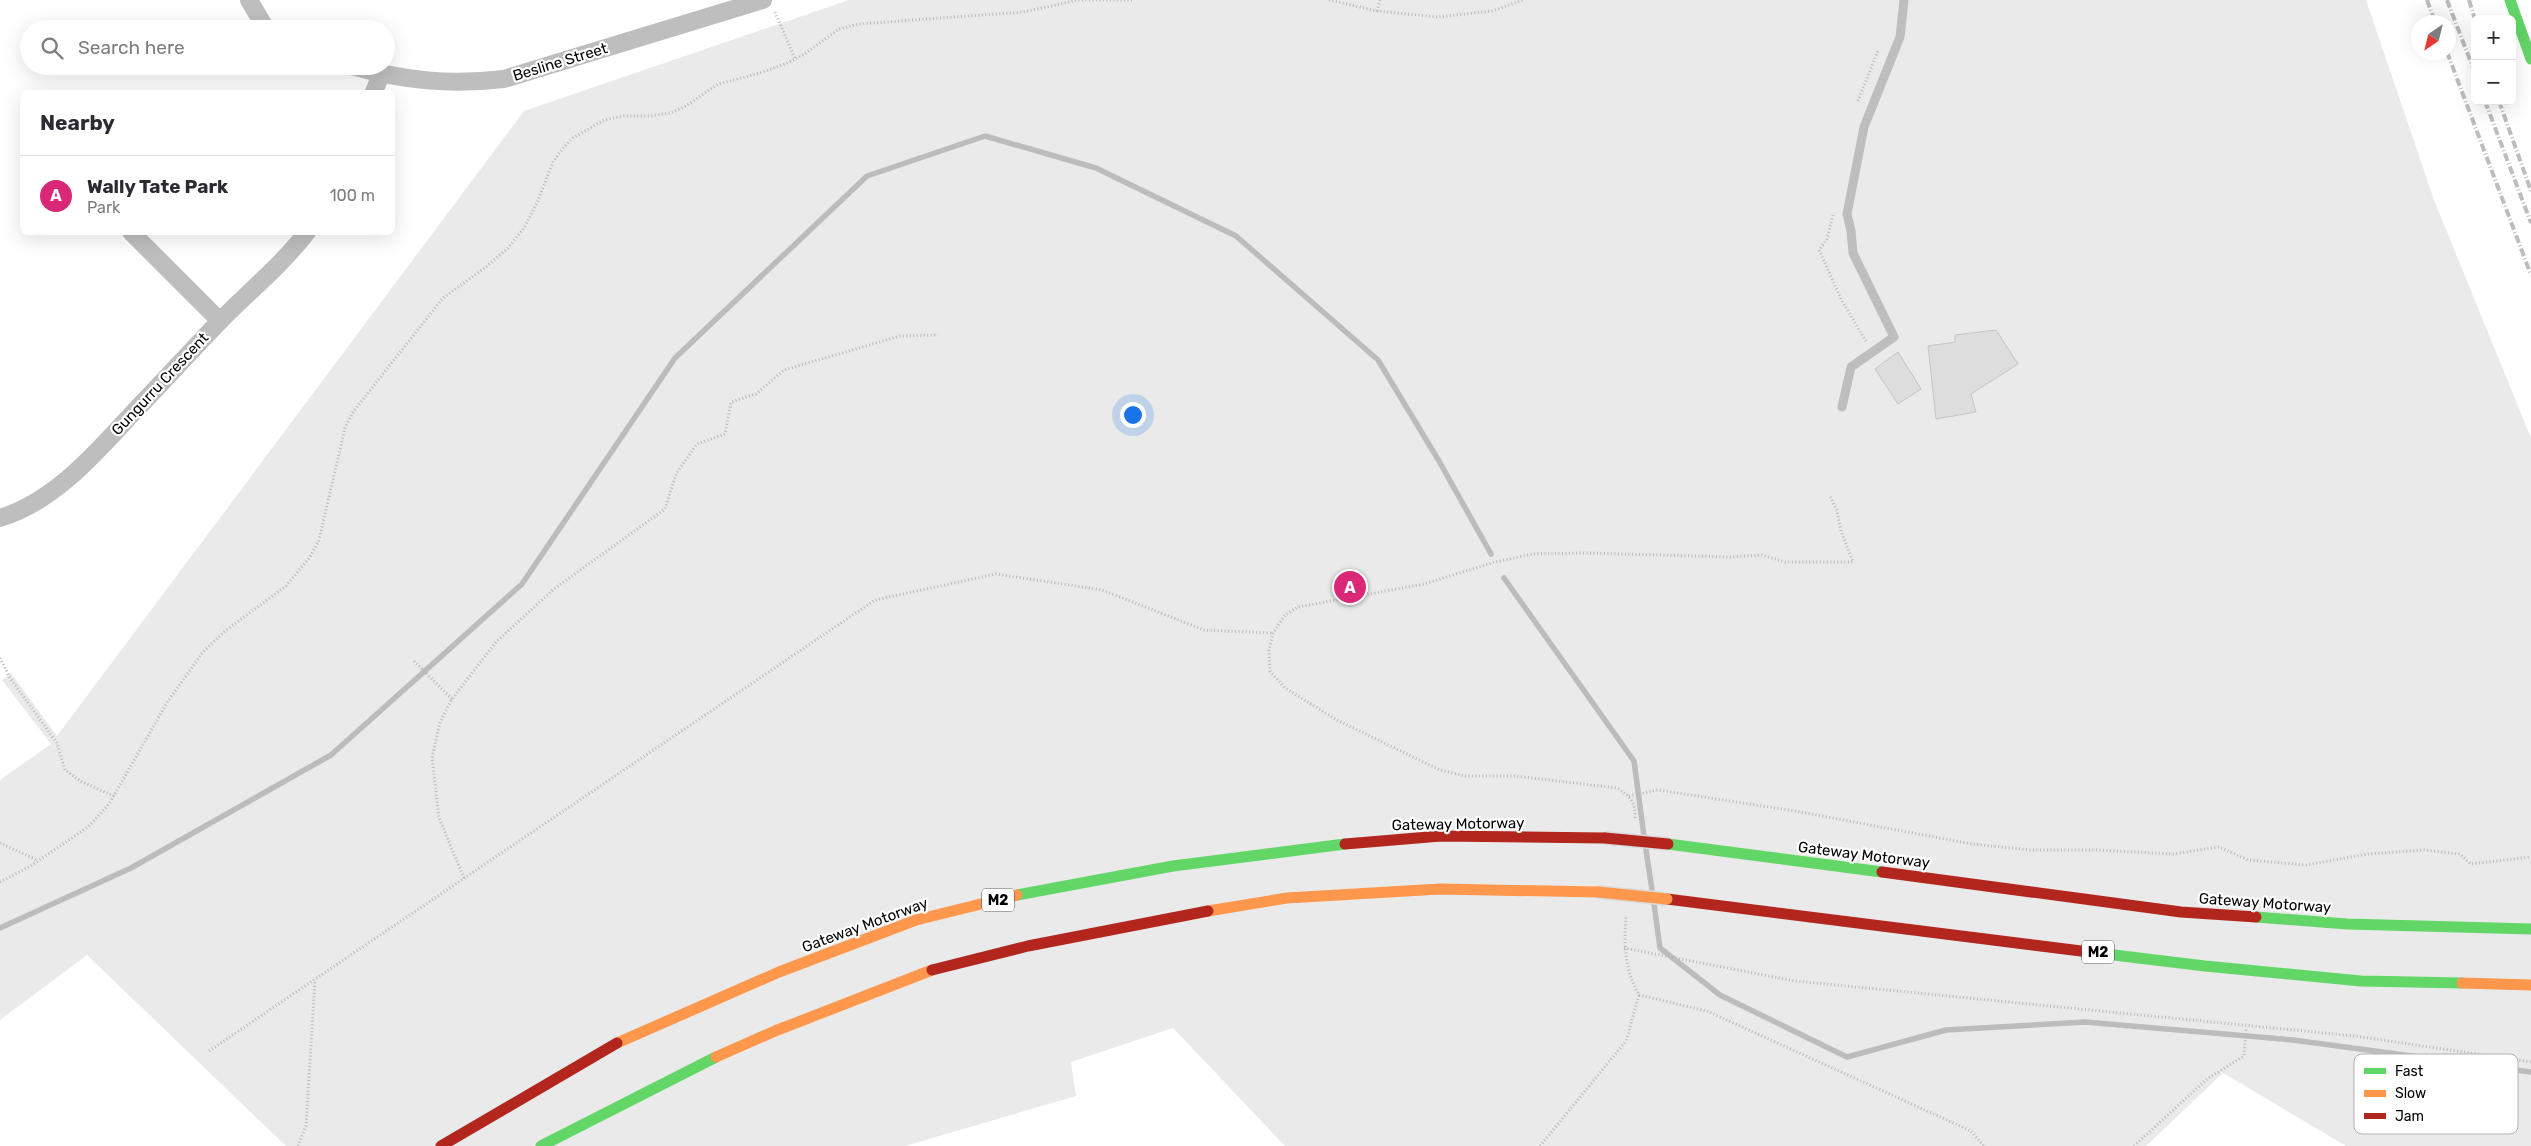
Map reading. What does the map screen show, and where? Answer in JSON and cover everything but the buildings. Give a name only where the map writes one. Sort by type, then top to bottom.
[{"type":"main road","points":[[2510,0],[2531,59]]},
{"type":"main road","name":"Gateway Motorway","points":[[441,1146],[605,1048],[779,972],[916,920],[1035,891],[1173,866],[1309,847],[1441,836],[1605,838],[1668,844],[2181,912],[2347,924],[2531,929]]},
{"type":"main road","name":"M2","points":[[541,1146],[694,1066],[926,971],[1028,946],[1287,898],[1440,889],[1598,892],[2205,966],[2361,981],[2531,985]]},
{"type":"street","points":[[249,0],[261,20]]},
{"type":"street","name":"Besline Street","points":[[387,75],[426,82],[464,84],[504,79],[768,4]]},
{"type":"street","points":[[375,90],[381,75]]},
{"type":"street","points":[[134,235],[220,321]]},
{"type":"street","name":"Gungurru Crescent","points":[[0,518],[19,512],[42,497],[92,457],[220,321],[290,254],[305,235]]},
{"type":"lane","points":[[1842,407],[1851,367],[1894,337],[1853,253],[1851,231],[1846,214],[1864,127],[1900,37],[1904,0]]},
{"type":"path","points":[[0,882],[38,860],[88,826],[114,796],[168,700],[203,652],[224,631],[286,586],[310,556],[319,540],[345,428],[353,412],[444,298],[508,248],[524,228],[538,203],[553,162],[562,148],[573,138],[604,120],[670,113],[686,106],[718,84],[760,73],[795,59],[828,35],[858,24],[1022,12],[1079,0],[1132,0]]},
{"type":"path","points":[[1329,0],[1377,11],[1438,16],[1492,11],[1524,0]]},
{"type":"path","points":[[1377,11],[1380,0]]},
{"type":"path","points":[[768,4],[795,59]]},
{"type":"path","points":[[464,878],[439,818],[432,758],[440,722],[452,699],[496,642],[554,589],[665,509],[676,474],[697,444],[725,434],[732,402],[756,394],[784,370],[900,336],[938,335]]},
{"type":"path","points":[[1634,819],[1635,809],[1630,796],[1617,788],[1515,776],[1465,776],[1440,770],[1337,720],[1285,688],[1270,671],[1268,650],[1273,632],[1285,615],[1298,607],[1424,584],[1495,562],[1532,554],[1585,553],[1730,557],[1762,555],[1785,562],[1853,562],[1840,531],[1837,511],[1830,496]]},
{"type":"path","points":[[209,1051],[875,600],[996,574],[1102,590],[1204,630],[1273,632]]},
{"type":"path","points":[[0,658],[10,678],[57,743],[65,770],[82,782],[114,796]]},
{"type":"path","points":[[414,661],[452,699]]},
{"type":"path","points":[[1630,796],[1658,790],[1794,811],[1972,844],[2030,850],[2096,850],[2173,854],[2219,847],[2248,860],[2306,865],[2368,854],[2424,850],[2460,854],[2471,864],[2531,857]]},
{"type":"path","points":[[0,842],[38,860]]},
{"type":"path","points":[[1540,1146],[1626,1041],[1639,995],[1628,976],[1624,948],[1627,908]]},
{"type":"path","points":[[1624,948],[1795,981],[2356,1036],[2477,1054]]},
{"type":"path","points":[[298,1146],[306,1126],[315,979]]},
{"type":"path","points":[[1639,995],[1707,1011],[1971,1131],[1984,1146]]},
{"type":"path","points":[[2134,1146],[2207,1079],[2244,1056],[2246,1026]]},
{"type":"path","points":[[2518,1060],[2531,1062]]},
{"type":"shaded area","points":[[849,0],[2366,0],[2434,200],[2531,438],[2531,1146],[2346,1146],[2223,1073],[2146,1146],[1285,1146],[1173,1028],[1071,1062],[1076,1096],[905,1146],[286,1146],[87,955],[0,1020],[0,780],[51,744],[2,680],[11,673],[57,736],[524,111]]},
{"type":"waterway","points":[[0,928],[131,868],[331,755],[522,584],[675,358],[867,176],[985,136],[1096,168],[1236,236],[1378,360],[1439,461],[1491,554]]},
{"type":"waterway","points":[[1504,578],[1634,761],[1644,836]]},
{"type":"waterway","points":[[1646,850],[1652,890]]},
{"type":"waterway","points":[[1654,904],[1660,948],[1720,995],[1847,1057],[1946,1030],[2085,1022],[2293,1040],[2397,1054]]},
{"type":"waterway","points":[[2518,1070],[2531,1072]]},
{"type":"railway","points":[[2427,0],[2432,15]]},
{"type":"railway","points":[[2447,0],[2471,63]]},
{"type":"railway","points":[[2469,0],[2474,15]]},
{"type":"railway","points":[[2450,60],[2531,275]]},
{"type":"railway","points":[[2487,105],[2531,223]]},
{"type":"railway","points":[[2500,105],[2531,191]]},
{"type":"traffic: fast","points":[[2510,0],[2531,59]]},
{"type":"traffic: fast","points":[[1017,895],[1173,866],[1345,844]]},
{"type":"traffic: fast","points":[[1668,844],[1882,872]]},
{"type":"traffic: fast","points":[[2256,917],[2347,924],[2531,929]]},
{"type":"traffic: fast","points":[[2089,952],[2205,966],[2361,981],[2462,983]]},
{"type":"traffic: fast","points":[[541,1146],[716,1057]]},
{"type":"traffic: slow","points":[[1208,911],[1287,898],[1440,889],[1598,892]]},
{"type":"traffic: slow","points":[[1598,892],[1667,899]]},
{"type":"traffic: slow","points":[[617,1043],[779,972],[916,920],[1017,895]]},
{"type":"traffic: slow","points":[[716,1057],[775,1031],[932,970]]},
{"type":"traffic: slow","points":[[2462,983],[2531,985]]},
{"type":"traffic: jam","points":[[1345,844],[1441,836],[1605,838]]},
{"type":"traffic: jam","points":[[1605,838],[1668,844]]},
{"type":"traffic: jam","points":[[1882,872],[2181,912],[2256,917]]},
{"type":"traffic: jam","points":[[1667,899],[2089,952]]},
{"type":"traffic: jam","points":[[932,970],[1028,946],[1208,911]]},
{"type":"traffic: jam","points":[[441,1146],[617,1043]]},
{"type":"place","name":"Wally Tate Park","points":[[1350,587]]}]
